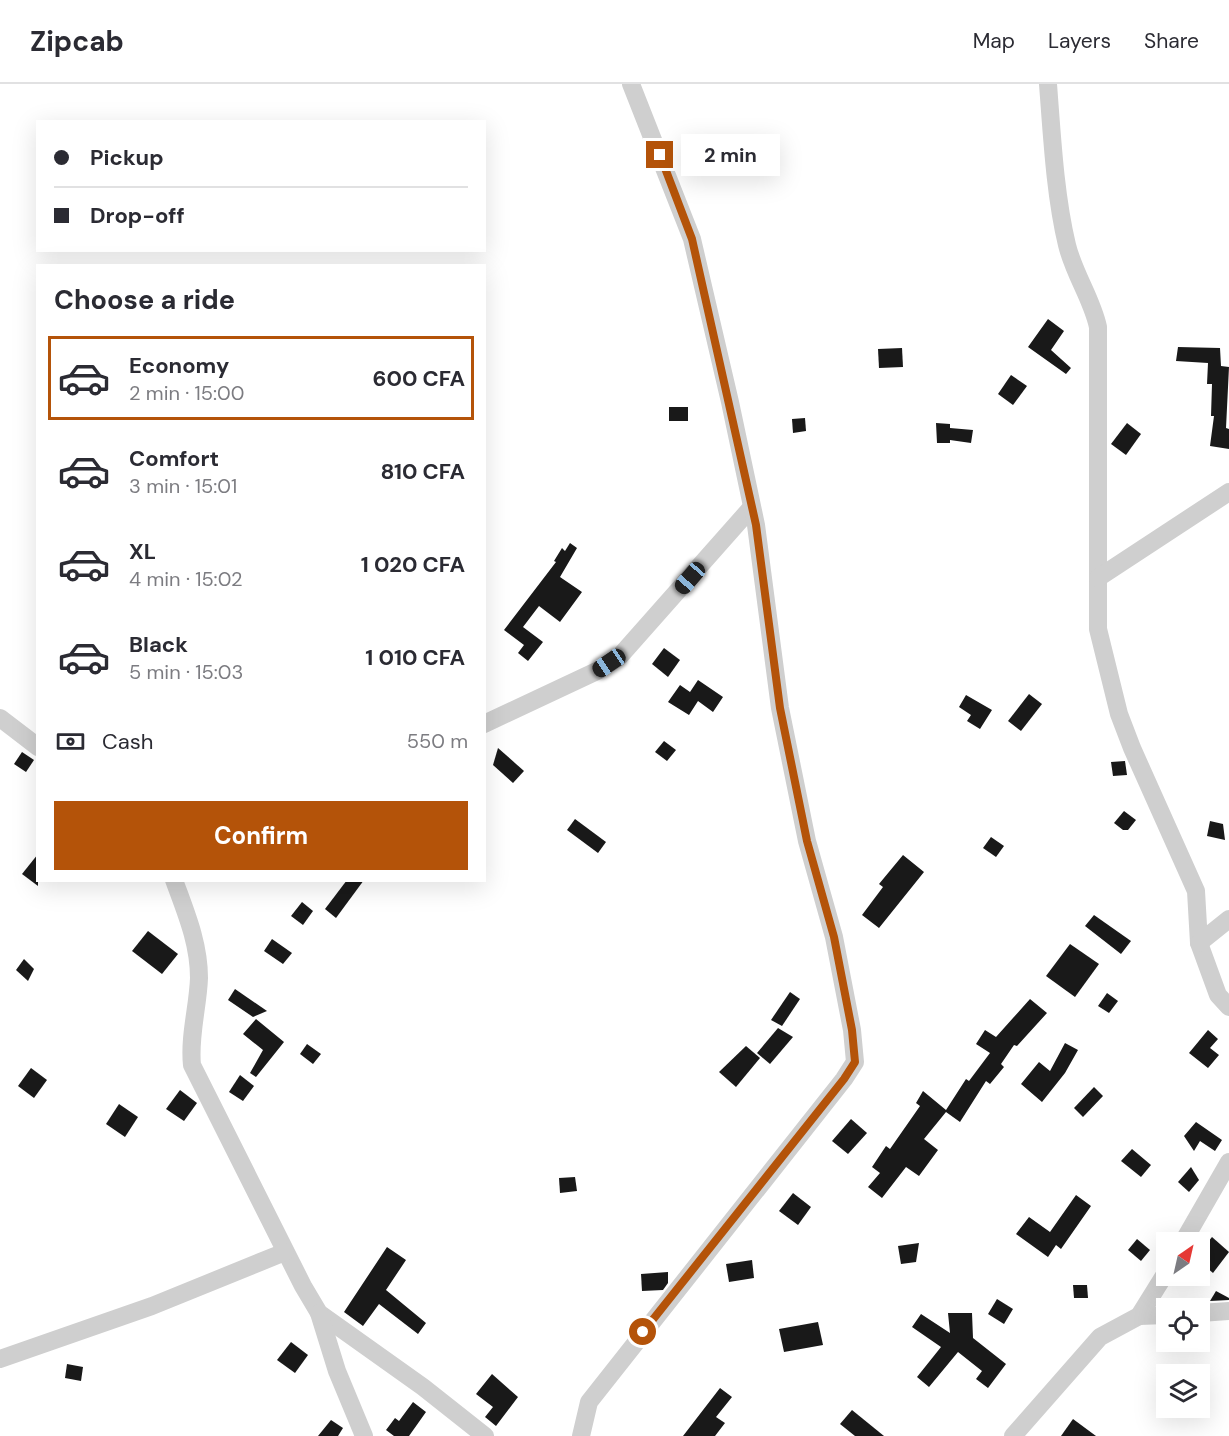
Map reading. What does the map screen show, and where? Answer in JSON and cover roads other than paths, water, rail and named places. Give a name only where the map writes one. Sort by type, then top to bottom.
[{"type":"street","points":[[581,1436],[589,1402],[844,1079],[855,1062],[852,1030],[834,937],[807,841],[780,708],[751,508],[692,239],[631,84]]},
{"type":"street","points":[[1048,84],[1067,244],[1076,274],[1094,309],[1098,327],[1098,629],[1107,675],[1132,748],[1196,891],[1199,944],[1218,995],[1229,1007]]},
{"type":"street","points":[[1098,578],[1229,492]]},
{"type":"street","points":[[486,723],[599,670],[620,656],[751,508]]},
{"type":"street","points":[[0,718],[36,745]]},
{"type":"street","points":[[175,882],[195,938],[199,978],[190,1050],[192,1065],[285,1252],[319,1313],[337,1371],[364,1436]]},
{"type":"street","points":[[1199,944],[1229,919]]},
{"type":"street","points":[[1189,1232],[1229,1162]]},
{"type":"street","points":[[0,1359],[152,1306],[285,1252]]},
{"type":"street","points":[[1139,1316],[1158,1286]]},
{"type":"street","points":[[1210,1312],[1229,1311]]},
{"type":"street","points":[[319,1313],[423,1387],[485,1436]]},
{"type":"street","points":[[1013,1436],[1100,1337],[1139,1316],[1156,1315]]}]
